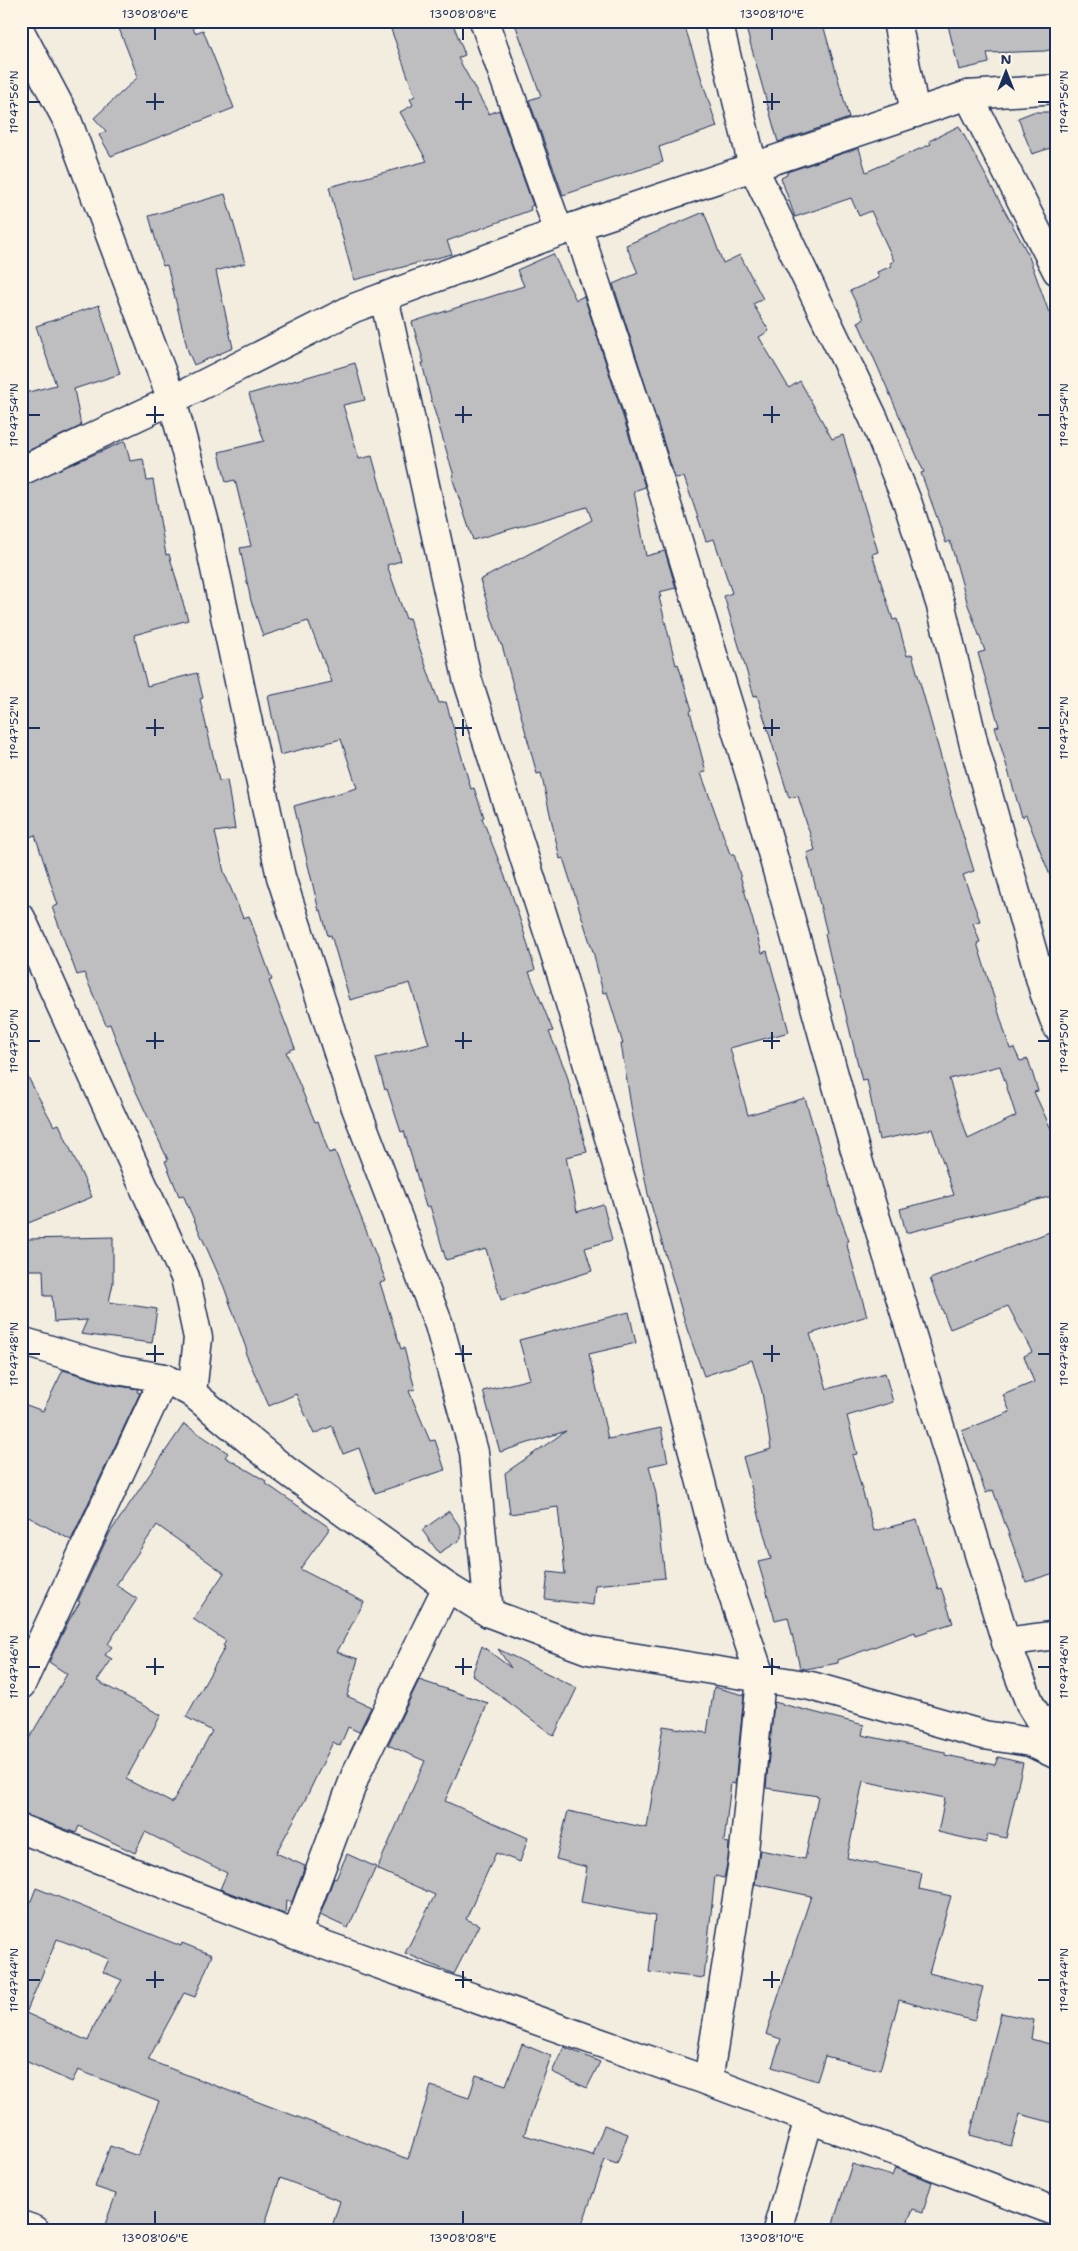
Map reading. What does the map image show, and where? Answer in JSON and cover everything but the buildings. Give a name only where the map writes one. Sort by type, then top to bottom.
[{"type":"street","points":[[484,21],[568,229],[638,411],[754,788],[855,1150],[1006,1642],[1031,1706],[1057,1748]]},
{"type":"street","points":[[718,21],[753,167],[874,419],[908,504],[941,606],[974,745],[1044,992],[1057,1027]]},
{"type":"street","points":[[897,21],[915,113]]},
{"type":"street","points":[[21,33],[67,120],[172,400],[206,527],[281,877],[356,1108],[438,1325],[474,1452],[488,1613]]},
{"type":"street","points":[[21,471],[172,400],[354,308],[568,229],[968,95],[1057,89]]},
{"type":"street","points":[[968,95],[1057,270]]},
{"type":"street","points":[[384,297],[467,678],[562,976],[633,1220],[721,1560],[761,1679],[743,1860],[708,2081]]},
{"type":"street","points":[[21,918],[185,1277],[198,1338],[192,1393]]},
{"type":"street","points":[[21,1341],[117,1370],[164,1378],[192,1393],[284,1470],[447,1587],[488,1613],[588,1650],[811,1686],[984,1735],[1030,1742],[1057,1755]]},
{"type":"street","points":[[21,1685],[164,1378]]},
{"type":"street","points":[[296,1935],[356,1774],[447,1587]]},
{"type":"street","points":[[1006,1642],[1057,1635]]},
{"type":"street","points":[[21,1829],[296,1935],[708,2081],[1057,2212]]},
{"type":"street","points":[[777,2230],[809,2119]]},
{"type":"street","points":[[21,2225],[35,2230]]}]
